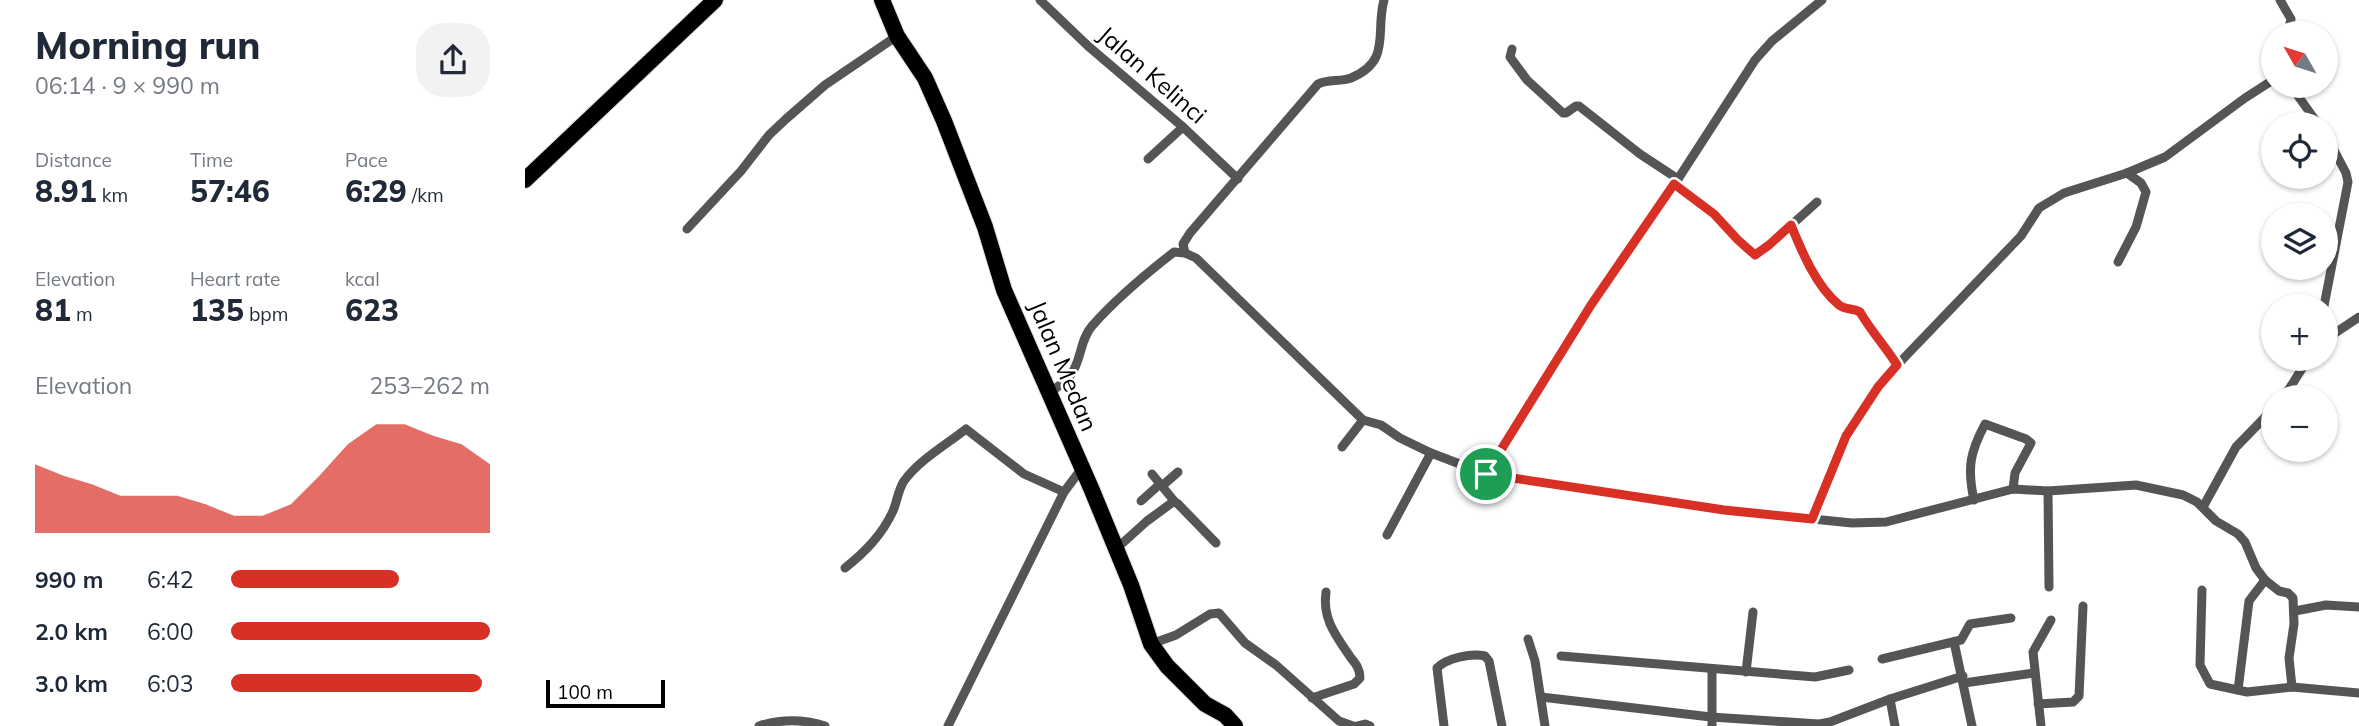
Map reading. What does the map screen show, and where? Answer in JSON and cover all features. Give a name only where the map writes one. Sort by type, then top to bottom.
[{"type":"highway","points":[[525,180],[715,0]]},
{"type":"highway","name":"Jalan Medan","points":[[882,0],[897,36],[925,78],[944,121],[985,227],[1005,290],[1116,549],[1151,644],[1167,666],[1205,704],[1226,715],[1235,726]]},
{"type":"street","name":"Jalan Kelinci","points":[[1040,0],[1238,179]]},
{"type":"street","points":[[1185,253],[1183,244],[1190,233],[1318,84],[1324,81],[1347,80],[1364,71],[1373,62],[1381,45],[1384,0]]},
{"type":"street","points":[[1486,474],[1591,305],[1765,48],[1822,0]]},
{"type":"street","points":[[2284,1],[2291,21]]},
{"type":"street","points":[[687,229],[786,119],[825,85],[897,36]]},
{"type":"street","points":[[1512,48],[1510,57],[1518,69],[1562,112],[1566,113],[1576,106],[1581,107],[1676,181],[1755,255],[1817,202]]},
{"type":"street","points":[[1812,519],[1846,436],[1878,387],[2021,236],[2039,208],[2064,193],[2127,173],[2165,157],[2261,88]]},
{"type":"street","points":[[1148,159],[1183,127]]},
{"type":"street","points":[[2327,294],[2348,182],[2338,158]]},
{"type":"street","points":[[2118,262],[2136,227],[2146,192],[2141,183],[2127,173]]},
{"type":"street","points":[[1791,225],[1806,258],[1832,297],[1841,306],[1860,312],[1867,326],[1880,338],[1897,365]]},
{"type":"street","points":[[1049,393],[1070,376],[1083,339],[1092,326],[1154,267],[1174,252],[1185,253],[1196,258],[1363,420],[1381,425],[1431,453],[1486,474],[1724,510],[1852,523],[1886,522],[2013,489],[2048,491],[2136,485],[2183,495],[2242,538],[2256,568],[2265,580],[2291,596],[2295,611],[2289,658],[2293,687]]},
{"type":"street","points":[[2338,331],[2359,317]]},
{"type":"street","points":[[1342,447],[1363,420]]},
{"type":"street","points":[[2203,507],[2237,447],[2261,422]]},
{"type":"street","points":[[1974,500],[1969,479],[1971,454],[1985,424],[2031,443],[2015,473],[2013,489]]},
{"type":"street","points":[[845,568],[873,544],[894,508],[904,481],[921,464],[966,429],[1024,474],[1064,492]]},
{"type":"street","points":[[1387,535],[1431,453]]},
{"type":"street","points":[[948,726],[1064,492],[1082,468]]},
{"type":"street","points":[[1141,501],[1178,472]]},
{"type":"street","points":[[1152,474],[1175,502],[1216,543]]},
{"type":"street","points":[[2048,491],[2049,587]]},
{"type":"street","points":[[1116,549],[1147,521],[1171,502],[1175,502]]},
{"type":"street","points":[[2238,690],[2249,601],[2265,580]]},
{"type":"street","points":[[2202,590],[2201,668],[2211,685],[2238,690],[2265,691],[2293,687],[2359,693]]},
{"type":"street","points":[[1312,698],[1354,684],[1361,676],[1327,620],[1327,592]]},
{"type":"street","points":[[2295,611],[2326,605],[2359,607]]},
{"type":"street","points":[[2038,704],[2073,702],[2078,698],[2083,606]]},
{"type":"street","points":[[1746,672],[1753,612]]},
{"type":"street","points":[[1151,644],[1176,635],[1210,614],[1219,613],[1245,643],[1276,665],[1339,722],[1370,726]]},
{"type":"street","points":[[1882,659],[1954,642],[1963,638],[1969,624],[2011,618]]},
{"type":"street","points":[[2041,726],[2033,651],[2050,620]]},
{"type":"street","points":[[1528,639],[1535,661],[1545,726]]},
{"type":"street","points":[[1954,642],[1972,726]]},
{"type":"street","points":[[1444,726],[1437,668],[1446,662],[1479,654],[1489,661],[1502,726]]},
{"type":"street","points":[[1561,656],[1815,677],[1849,670]]},
{"type":"street","points":[[1711,722],[1712,670]]},
{"type":"street","points":[[1541,697],[1711,722],[1823,724],[1890,699],[1964,680],[2034,673]]},
{"type":"street","points":[[1890,699],[1895,726]]},
{"type":"street","points":[[759,726],[799,720],[825,726]]},
{"type":"route","points":[[1674,184],[1714,214],[1755,255],[1791,225],[1813,271],[1832,297],[1844,308],[1860,312],[1867,326],[1880,338],[1897,365],[1878,387],[1846,436],[1812,519],[1724,510],[1486,474],[1591,305],[1674,184]]}]
